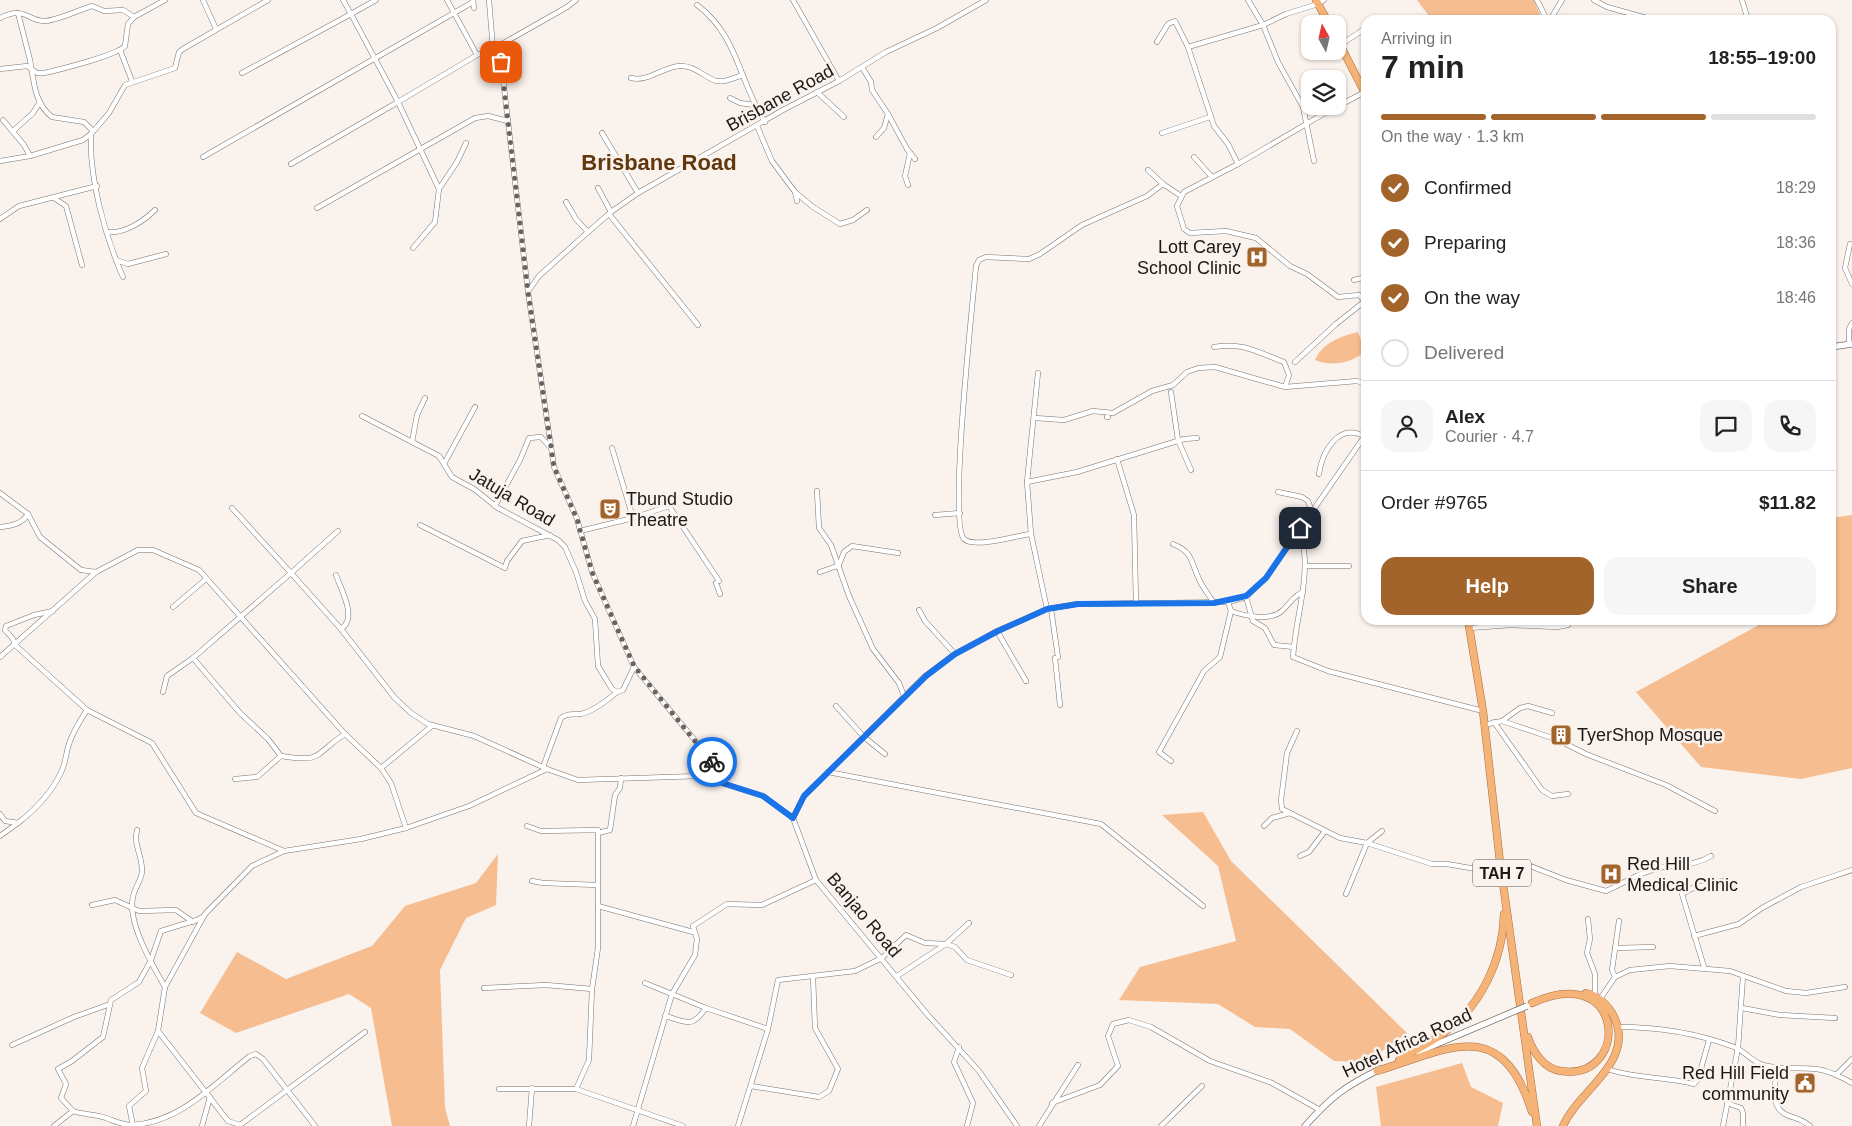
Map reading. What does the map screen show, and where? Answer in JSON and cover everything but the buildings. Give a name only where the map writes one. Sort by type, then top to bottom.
[{"type":"highway","points":[[1320,1],[1325,15]]},
{"type":"highway","points":[[1346,56],[1361,85]]},
{"type":"highway","name":"TAH 7","points":[[1469,625],[1484,724],[1501,868],[1537,1126]]},
{"type":"highway","points":[[1399,1060],[1453,1026],[1483,990],[1498,955],[1503,934],[1501,868]]},
{"type":"highway","points":[[1530,1005],[1543,996],[1566,990],[1597,997],[1610,1008],[1618,1027],[1617,1052],[1608,1069],[1580,1101],[1563,1126]]},
{"type":"highway","points":[[1522,1020],[1534,1053],[1556,1070],[1576,1072],[1589,1067],[1605,1051],[1609,1027],[1605,1014],[1593,1000],[1577,994],[1567,993],[1544,998],[1530,1005]]},
{"type":"highway","points":[[1377,1071],[1441,1049],[1466,1045],[1482,1049],[1511,1065],[1522,1083],[1537,1126]]},
{"type":"street","points":[[0,69],[27,66],[37,73],[44,73],[84,63],[120,50],[125,46],[126,27],[134,17],[165,0]]},
{"type":"street","points":[[203,0],[216,29]]},
{"type":"street","points":[[0,155],[2,161],[30,156],[76,143],[92,132],[109,113],[125,85],[132,81],[175,68],[179,52],[268,0]]},
{"type":"street","points":[[343,0],[398,102],[439,189]]},
{"type":"street","points":[[242,73],[376,0]]},
{"type":"street","points":[[447,0],[477,55]]},
{"type":"street","points":[[490,0],[493,49],[501,62],[528,292],[554,467],[568,495],[592,572],[634,666],[718,768],[719,782]]},
{"type":"street","points":[[291,164],[477,55],[493,49],[576,0]]},
{"type":"street","points":[[793,0],[840,81]]},
{"type":"street","name":"Brisbane Road","points":[[528,292],[539,276],[610,213],[638,193],[817,92],[840,81],[886,52],[937,28],[986,0]]},
{"type":"street","points":[[1248,0],[1263,25],[1278,62],[1303,107],[1314,161]]},
{"type":"street","points":[[1537,0],[1545,15]]},
{"type":"street","points":[[1552,15],[1562,0]]},
{"type":"street","points":[[1594,0],[1607,8],[1634,15]]},
{"type":"street","points":[[1742,0],[1746,15]]},
{"type":"street","points":[[203,157],[473,1],[474,8]]},
{"type":"street","points":[[1188,47],[1263,25],[1320,1]]},
{"type":"street","points":[[697,5],[708,13],[726,36],[754,105],[765,122]]},
{"type":"street","points":[[0,18],[13,12],[46,21],[92,6],[104,12],[123,10],[134,17]]},
{"type":"street","points":[[18,14],[32,69],[33,85],[40,102],[52,117],[84,122],[92,132],[90,154],[108,232],[122,277]]},
{"type":"street","points":[[1157,42],[1168,24],[1175,21],[1188,47],[1210,117],[1214,126],[1228,144],[1238,164]]},
{"type":"street","points":[[1346,39],[1361,31]]},
{"type":"street","points":[[120,50],[132,81]]},
{"type":"street","points":[[631,78],[640,80],[680,65],[695,69],[717,81],[744,77]]},
{"type":"street","points":[[862,67],[871,82],[872,90],[915,159]]},
{"type":"street","points":[[817,92],[844,117]]},
{"type":"street","points":[[1346,102],[1361,96]]},
{"type":"street","points":[[730,98],[740,103],[754,105]]},
{"type":"street","points":[[13,131],[33,113],[40,102]]},
{"type":"street","points":[[876,137],[884,128],[888,114]]},
{"type":"street","points":[[1321,115],[1238,164],[1184,192],[1177,206],[1184,229],[1198,233],[1226,231],[1256,238],[1290,266],[1307,274],[1338,297],[1359,295],[1361,297]]},
{"type":"street","points":[[317,208],[475,118],[488,116],[508,121]]},
{"type":"street","points":[[1162,133],[1210,117]]},
{"type":"street","points":[[3,120],[30,156]]},
{"type":"street","points":[[758,126],[772,161],[794,192],[813,208],[840,224],[852,220],[867,210]]},
{"type":"street","points":[[602,133],[638,193]]},
{"type":"street","points":[[413,248],[435,222],[439,189],[457,162],[466,143]]},
{"type":"street","points":[[908,185],[905,176],[910,153]]},
{"type":"street","points":[[1194,158],[1212,177]]},
{"type":"street","points":[[1148,170],[1163,184],[1181,196]]},
{"type":"street","points":[[1031,534],[993,541],[971,542],[963,538],[958,495],[968,338],[976,266],[979,260],[997,256],[1029,259],[1040,254],[1082,225],[1147,196],[1163,184]]},
{"type":"street","points":[[0,219],[19,206],[97,186]]},
{"type":"street","points":[[598,188],[610,213],[698,325]]},
{"type":"street","points":[[794,192],[797,201]]},
{"type":"street","points":[[53,198],[66,206],[82,265]]},
{"type":"street","points":[[566,202],[588,232]]},
{"type":"street","points":[[108,232],[119,232],[143,220],[155,210]]},
{"type":"street","points":[[1850,244],[1845,268],[1852,284]]},
{"type":"street","points":[[116,260],[128,264],[166,254]]},
{"type":"street","points":[[1354,280],[1361,278]]},
{"type":"street","points":[[1295,362],[1336,324],[1361,304]]},
{"type":"street","points":[[1836,346],[1851,344],[1849,329],[1852,323]]},
{"type":"street","points":[[1214,347],[1232,344],[1242,346],[1284,362],[1288,375],[1285,388]]},
{"type":"street","points":[[1034,418],[1064,420],[1093,411],[1113,412],[1152,391],[1172,385],[1187,372],[1198,368],[1215,367],[1285,388],[1357,381],[1361,382]]},
{"type":"street","points":[[1038,373],[1027,482],[1031,534],[1049,609],[1060,705]]},
{"type":"street","points":[[1171,392],[1178,440],[1191,470]]},
{"type":"street","points":[[412,442],[418,414],[425,398]]},
{"type":"street","points":[[445,462],[475,407]]},
{"type":"street","name":"Jatuja Road","points":[[362,416],[440,456],[452,476],[474,489],[495,506],[550,535],[565,547],[586,601],[596,619],[598,666],[612,689],[617,692]]},
{"type":"street","points":[[1319,474],[1320,465],[1338,435],[1347,431],[1361,433]]},
{"type":"street","points":[[495,506],[520,460],[529,438],[541,437],[550,446]]},
{"type":"street","points":[[1027,482],[1077,472],[1178,440],[1197,438]]},
{"type":"street","points":[[232,508],[341,629],[394,697],[411,713],[433,725],[474,736],[545,768],[578,780],[699,776],[763,796],[793,818],[804,796],[904,696],[955,654],[998,631],[1049,609],[1105,602],[1214,603],[1228,602],[1246,596],[1266,578],[1361,441]]},
{"type":"street","points":[[612,448],[633,518]]},
{"type":"street","points":[[1117,459],[1134,515],[1136,603]]},
{"type":"street","points":[[817,491],[820,528],[831,545],[837,567],[873,649],[899,684],[904,696]]},
{"type":"street","points":[[0,492],[28,514],[40,536],[81,570],[96,572]]},
{"type":"street","points":[[1278,492],[1302,497],[1308,501],[1312,512]]},
{"type":"street","points":[[580,531],[633,518],[669,506],[717,582],[720,594]]},
{"type":"street","points":[[935,515],[960,513]]},
{"type":"street","points":[[0,527],[11,526],[25,520],[28,514]]},
{"type":"street","points":[[420,525],[505,568],[507,561],[522,541],[550,535]]},
{"type":"street","points":[[1300,528],[1306,566],[1293,656],[1328,671],[1482,711]]},
{"type":"street","points":[[163,692],[167,676],[193,658],[241,618],[338,531]]},
{"type":"street","points":[[1173,544],[1183,548],[1190,555],[1198,578],[1214,603]]},
{"type":"street","points":[[820,572],[837,567],[844,552],[852,546],[898,553]]},
{"type":"street","points":[[0,657],[96,572],[138,550],[153,550],[198,570],[345,734],[381,768],[391,783],[406,828]]},
{"type":"street","points":[[1306,566],[1349,566]]},
{"type":"street","points":[[336,575],[350,615],[345,626],[341,629]]},
{"type":"street","points":[[173,607],[206,579]]},
{"type":"street","points":[[1231,611],[1248,617],[1282,611],[1295,595],[1303,592]]},
{"type":"street","points":[[1246,596],[1253,621],[1265,628],[1274,645],[1294,647]]},
{"type":"street","points":[[1171,761],[1160,752],[1204,671],[1220,657],[1231,611],[1228,602]]},
{"type":"street","points":[[53,610],[6,626],[5,630],[13,639],[15,645],[87,710],[152,743],[196,813],[284,850]]},
{"type":"street","points":[[919,610],[925,621],[955,654]]},
{"type":"street","points":[[1469,628],[1511,625],[1557,627],[1568,625]]},
{"type":"street","points":[[998,631],[1026,681]]},
{"type":"street","points":[[193,658],[240,713],[268,739],[281,756],[305,760],[320,756],[333,742],[345,734]]},
{"type":"street","points":[[315,1126],[263,1059],[256,1054],[250,1056],[208,1095],[165,1117],[133,1126],[118,1123],[105,1117],[85,1116],[73,1111],[62,1098],[66,1084],[58,1068],[72,1061],[103,1037],[111,1000],[139,982],[151,960],[161,931],[193,922],[205,914],[252,866],[284,850],[361,838],[406,828],[469,806],[545,768],[561,718],[564,715],[582,714],[623,690],[634,666]]},
{"type":"street","points":[[836,706],[864,737],[885,754]]},
{"type":"street","points":[[1502,721],[1520,708],[1528,706],[1552,713]]},
{"type":"street","points":[[0,836],[32,811],[53,787],[63,768],[69,744],[77,724],[87,710]]},
{"type":"street","points":[[1484,724],[1502,721],[1558,740],[1595,758],[1666,785],[1715,811]]},
{"type":"street","points":[[1494,722],[1542,790],[1552,796],[1568,794]]},
{"type":"street","points":[[381,768],[433,725]]},
{"type":"street","points":[[1297,731],[1287,753],[1281,800],[1282,810],[1340,838],[1367,843],[1432,864],[1447,864],[1476,869],[1501,868],[1520,862],[1566,880],[1606,891],[1639,874],[1660,868],[1695,863],[1711,856]]},
{"type":"street","points":[[235,779],[258,777],[281,756]]},
{"type":"street","points":[[828,772],[1101,824],[1203,906]]},
{"type":"street","points":[[598,833],[610,830],[615,795],[620,788],[621,778]]},
{"type":"street","points":[[1264,826],[1272,818],[1290,813]]},
{"type":"street","points":[[0,814],[5,821],[18,823]]},
{"type":"street","name":"Banjao Road","points":[[793,818],[816,880],[927,1014],[979,1070],[1017,1126]]},
{"type":"street","points":[[527,826],[540,831],[598,830],[598,948],[592,989],[589,1060],[576,1089]]},
{"type":"street","points":[[137,830],[135,839],[142,873],[132,898],[135,925],[166,987]]},
{"type":"street","points":[[1346,894],[1367,843],[1382,831]]},
{"type":"street","points":[[1300,856],[1309,852],[1325,832]]},
{"type":"street","points":[[1694,936],[1738,924],[1762,908],[1801,888],[1852,870]]},
{"type":"street","points":[[532,880],[543,883],[597,885]]},
{"type":"street","points":[[633,1126],[672,994],[695,955],[697,939],[692,926],[727,904],[762,905],[816,880]]},
{"type":"street","points":[[1704,967],[1682,894],[1693,888],[1722,881]]},
{"type":"street","points":[[92,905],[115,900],[133,910],[160,912],[176,910],[193,922]]},
{"type":"street","points":[[598,906],[693,932]]},
{"type":"street","points":[[133,1126],[129,1106],[146,1091],[142,1068],[158,1030],[166,987],[205,914]]},
{"type":"street","points":[[1588,919],[1590,939],[1587,953],[1594,974],[1597,997]]},
{"type":"street","points":[[1615,977],[1612,970],[1619,921]]},
{"type":"street","points":[[897,976],[946,944],[969,924]]},
{"type":"street","points":[[738,1126],[768,1029],[778,980],[855,971],[882,958],[906,935],[925,942],[946,944],[954,947],[967,960],[1011,975]]},
{"type":"street","points":[[1616,948],[1653,947]]},
{"type":"street","points":[[1597,997],[1615,977],[1630,970],[1670,966],[1704,967],[1730,971],[1786,991],[1806,993],[1845,987]]},
{"type":"street","points":[[751,1086],[819,1097],[830,1091],[838,1069],[815,1028],[813,976]]},
{"type":"street","points":[[1723,1126],[1738,1048],[1743,976]]},
{"type":"street","points":[[645,983],[706,1008],[768,1029]]},
{"type":"street","points":[[484,988],[546,984],[592,989]]},
{"type":"street","points":[[12,1046],[74,1017],[110,1004]]},
{"type":"street","name":"Hotel Africa Road","points":[[1305,1126],[1344,1088],[1399,1060],[1530,1005]]},
{"type":"street","points":[[665,1016],[692,1023],[697,1021],[706,1008]]},
{"type":"street","points":[[1742,1008],[1780,1015],[1835,1018]]},
{"type":"street","points":[[1052,1103],[1100,1085],[1118,1066],[1108,1036],[1113,1024],[1129,1020],[1151,1027],[1210,1061],[1272,1083],[1320,1110]]},
{"type":"street","points":[[1618,1027],[1678,1031],[1738,1048],[1760,1064],[1778,1068],[1817,1069],[1852,1083]]},
{"type":"street","points":[[158,1030],[228,1121],[240,1125],[365,1032]]},
{"type":"street","points":[[1608,1069],[1616,1072],[1696,1083],[1709,1040]]},
{"type":"street","points":[[959,1047],[954,1062],[973,1103],[967,1126]]},
{"type":"street","points":[[1836,1075],[1852,1059]]},
{"type":"street","points":[[1038,1126],[1078,1065]]},
{"type":"street","points":[[1778,1068],[1774,1095],[1777,1108],[1786,1115],[1795,1116],[1810,1126]]},
{"type":"street","points":[[1161,1126],[1202,1086]]},
{"type":"street","points":[[530,1126],[532,1088]]},
{"type":"street","points":[[499,1089],[576,1089],[683,1126]]},
{"type":"street","points":[[202,1126],[208,1095]]},
{"type":"street","points":[[1727,1102],[1741,1108],[1744,1113],[1743,1126]]},
{"type":"street","points":[[54,1126],[73,1111]]},
{"type":"shaded area","points":[[1417,0],[1534,0],[1540,15],[1428,15]]},
{"type":"shaded area","points":[[1358,332],[1361,341],[1361,355],[1341,363],[1315,360],[1327,345]]},
{"type":"shaded area","points":[[1852,515],[1852,768],[1801,779],[1701,767],[1636,692],[1759,625],[1836,625],[1836,517]]},
{"type":"shaded area","points":[[1203,812],[1231,861],[1407,1033],[1367,1062],[1334,1061],[1290,1029],[1255,1027],[1218,1004],[1119,1000],[1140,967],[1236,941],[1218,866],[1162,815]]},
{"type":"shaded area","points":[[498,854],[496,905],[466,918],[440,970],[445,1108],[450,1126],[392,1126],[371,1008],[349,994],[236,1033],[200,1013],[237,952],[286,979],[372,946],[405,906],[476,883]]},
{"type":"shaded area","points":[[1462,1063],[1471,1087],[1503,1103],[1498,1126],[1381,1126],[1376,1087]]},
{"type":"way so far","points":[[501,62],[528,292],[554,467],[577,519],[592,572],[634,666],[712,762]]},
{"type":"place","name":"Lott Carey School Clinic","points":[[1257,257]]},
{"type":"place","name":"Tbund Studio Theatre","points":[[610,509]]},
{"type":"place","name":"TyerShop Mosque","points":[[1561,735]]},
{"type":"place","name":"Red Hill Medical Clinic","points":[[1611,874]]},
{"type":"place","name":"Red Hill Field community","points":[[1805,1083]]},
{"type":"district","name":"Brisbane Road","points":[[659,162]]},
{"type":"route","points":[[712,762],[718,768],[719,782],[763,796],[793,818],[804,796],[904,696],[955,654],[998,631],[1051,608],[1105,602],[1214,603],[1228,602],[1246,596],[1266,578],[1300,528]]}]
